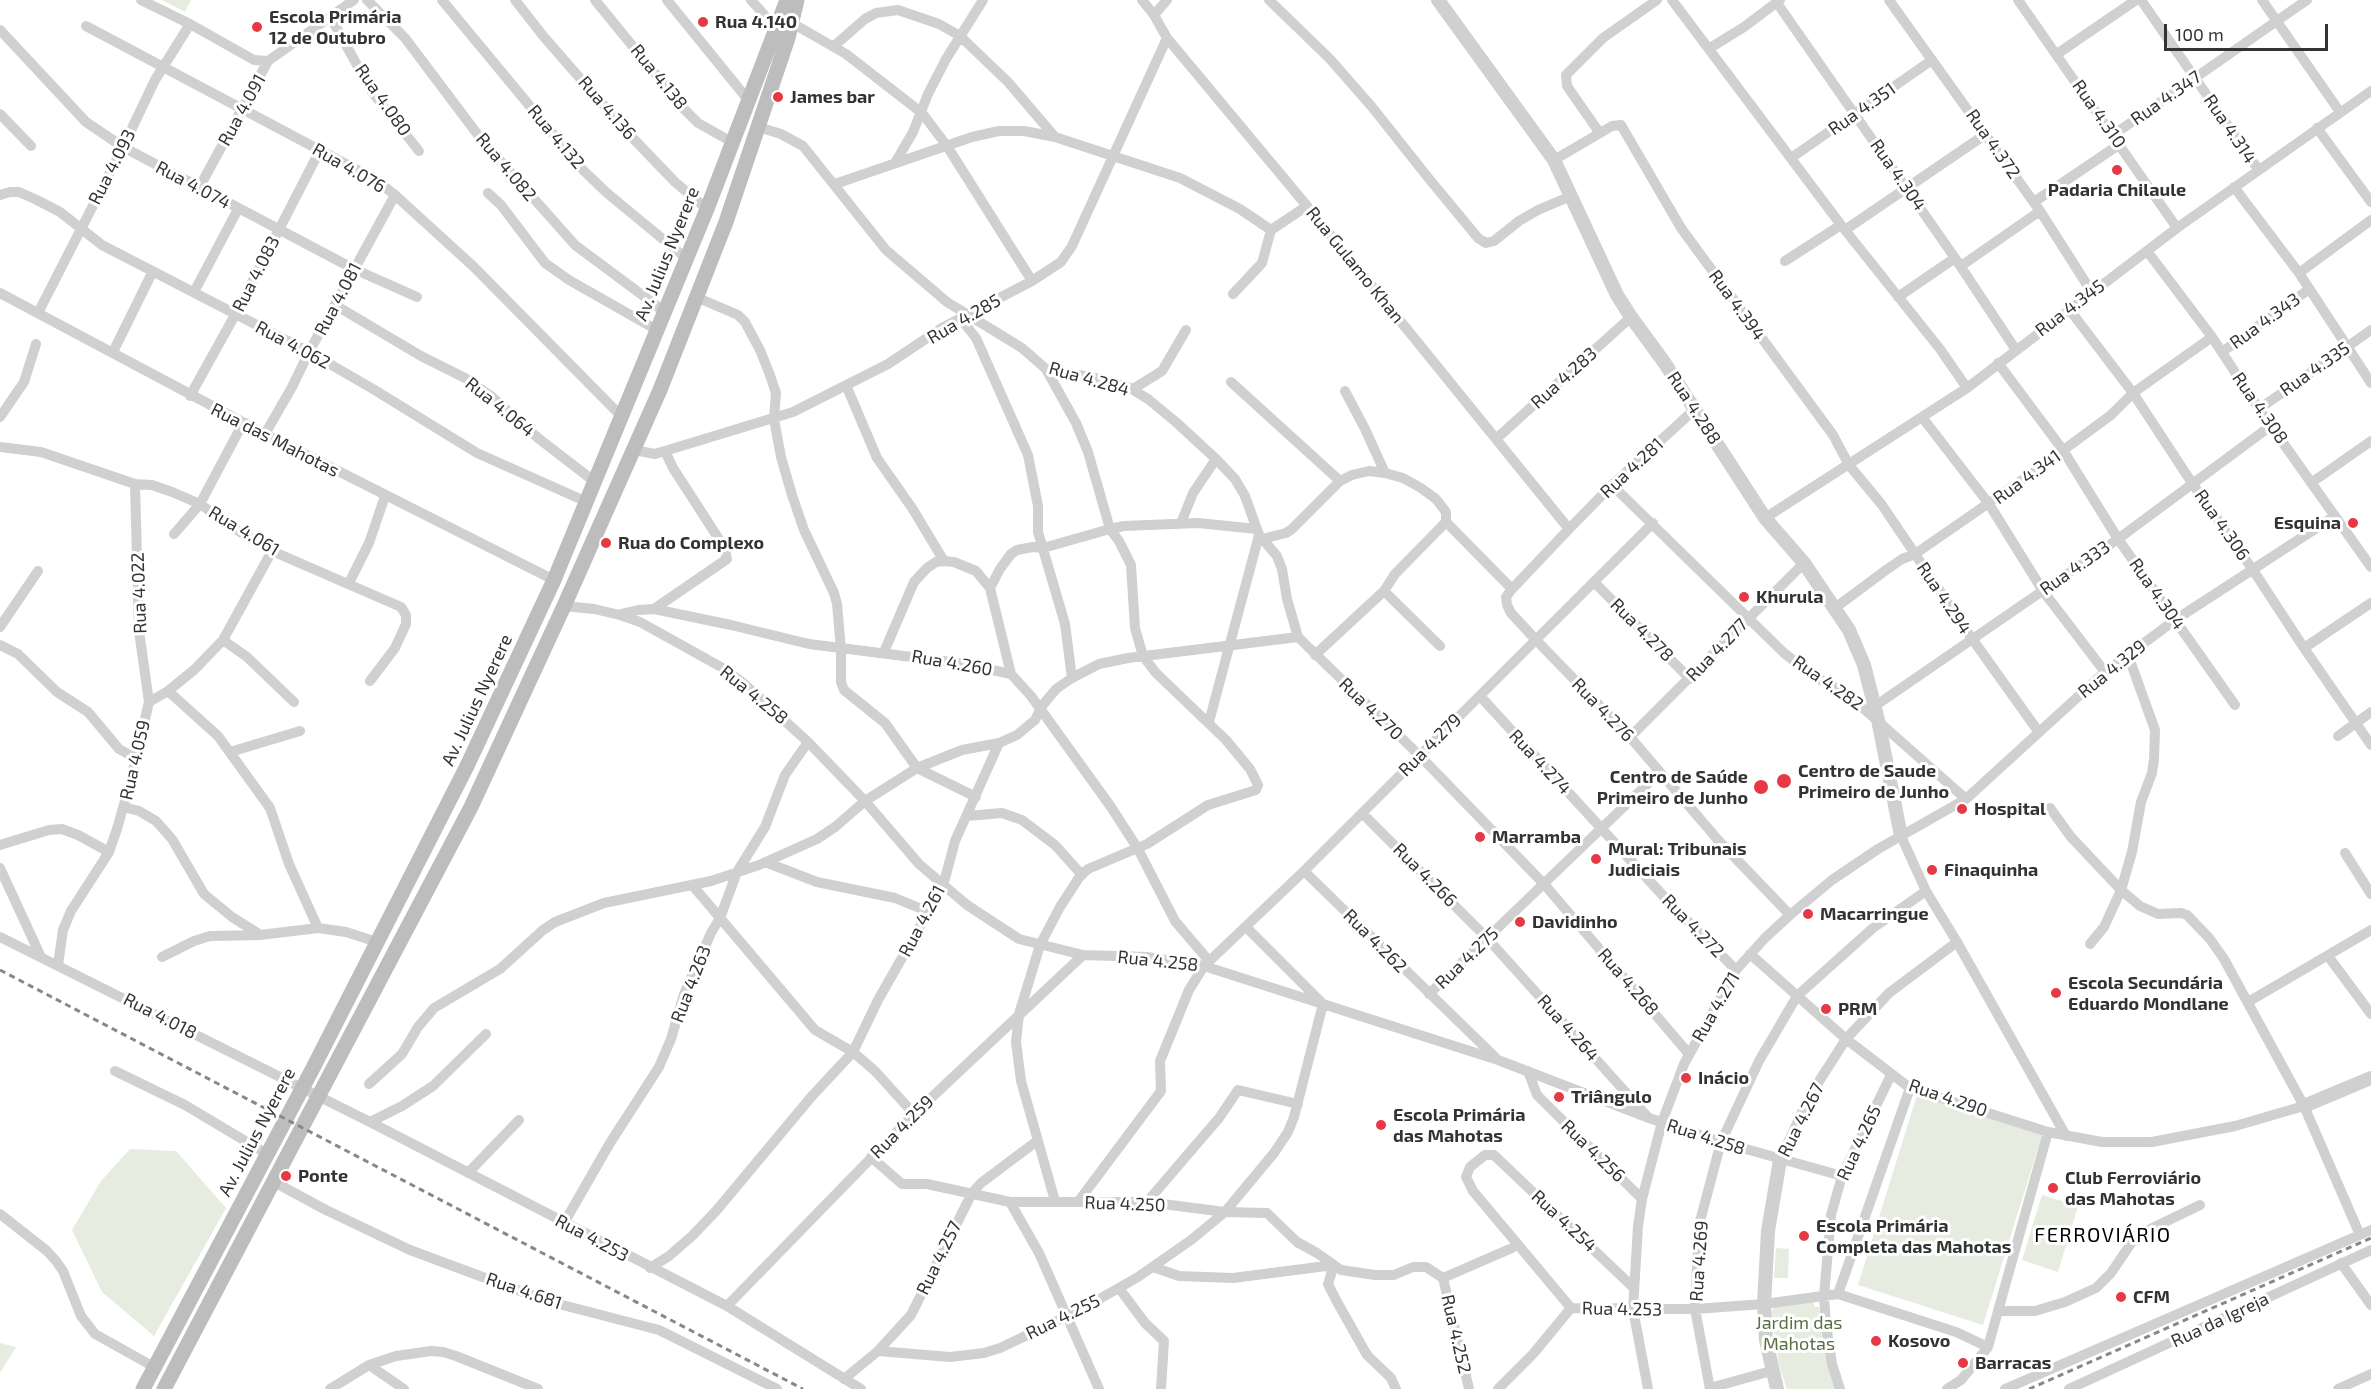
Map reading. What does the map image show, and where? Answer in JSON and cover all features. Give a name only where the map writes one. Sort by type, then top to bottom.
[{"type":"main road","name":"Av. Julius Nyerere","points":[[143,1389],[302,1088],[467,766],[554,580],[707,209],[787,0]]},
{"type":"main road","name":"Av. Julius Nyerere","points":[[164,1389],[471,807],[564,606],[633,450],[726,222],[792,23],[797,0]]},
{"type":"street","points":[[141,0],[254,60],[268,61]]},
{"type":"street","name":"Rua 4.091","points":[[199,188],[268,61],[354,0]]},
{"type":"street","name":"Rua 4.082","points":[[367,0],[405,38],[482,139],[574,245],[665,312]]},
{"type":"street","name":"Rua 4.132","points":[[442,0],[582,169],[607,193],[687,258]]},
{"type":"street","name":"Rua 4.136","points":[[515,0],[544,37],[627,132],[675,182],[707,209]]},
{"type":"street","name":"Rua 4.138","points":[[596,0],[684,109],[699,123],[732,142]]},
{"type":"street","points":[[667,0],[749,102]]},
{"type":"street","points":[[751,0],[776,27]]},
{"type":"street","points":[[895,164],[922,113],[936,78],[983,0]]},
{"type":"street","name":"Rua Gulamo Khan","points":[[1142,0],[1167,38],[1307,206],[1569,529]]},
{"type":"street","points":[[1154,15],[1167,0]]},
{"type":"street","points":[[1269,0],[1330,59],[1372,106],[1478,238],[1486,243],[1494,241],[1519,221],[1571,196]]},
{"type":"street","name":"Rua 4.288","points":[[1438,0],[1554,160],[1617,295],[1632,318],[1695,409],[1765,518],[1804,563],[1849,630],[1864,665],[1878,720]]},
{"type":"street","points":[[1554,160],[1599,132],[1567,86],[1566,75],[1603,39],[1658,0]]},
{"type":"street","points":[[1672,0],[1843,228],[1940,349],[1967,388]]},
{"type":"street","name":"Rua 4.372","points":[[1889,0],[2037,207],[2091,291]]},
{"type":"street","name":"Rua 4.310","points":[[2018,0],[2177,228]]},
{"type":"street","points":[[2057,54],[2136,0]]},
{"type":"street","name":"Rua 4.314","points":[[2140,0],[2258,169]]},
{"type":"street","points":[[2262,0],[2340,112]]},
{"type":"street","name":"Rua 4.347","points":[[2113,135],[2307,0]]},
{"type":"street","points":[[1710,48],[1778,2]]},
{"type":"street","name":"Rua 4.304","points":[[1778,2],[1958,262],[2016,350]]},
{"type":"street","points":[[834,45],[865,19],[876,13],[898,10],[939,24],[960,36],[1021,94],[1055,137]]},
{"type":"street","name":"Rua 4.080","points":[[331,18],[372,92],[419,151]]},
{"type":"street","points":[[792,23],[834,45],[922,113],[947,146],[1032,281]]},
{"type":"street","name":"Rua 4.093","points":[[38,313],[155,80],[190,24]]},
{"type":"street","name":"Rua 4.076","points":[[86,26],[376,180],[474,267],[622,417]]},
{"type":"street","name":"Rua 4.074","points":[[0,30],[78,115],[123,147],[354,269],[417,297]]},
{"type":"street","name":"Rua 4.285","points":[[633,450],[650,454],[665,451],[774,419],[888,364],[964,317],[1032,281],[1061,262],[1068,254],[1115,155],[1167,38]]},
{"type":"street","name":"Rua 4.351","points":[[1791,158],[1932,60]]},
{"type":"street","name":"Rua 4.345","points":[[1765,518],[1967,388],[2091,291],[2258,169],[2371,91]]},
{"type":"street","points":[[0,114],[31,146]]},
{"type":"street","name":"Rua 4.394","points":[[1599,132],[1617,124],[1621,125],[1681,228],[1833,435],[1849,465]]},
{"type":"street","name":"Rua 4.284","points":[[758,127],[781,134],[803,146],[886,250],[964,317],[1022,348],[1046,369],[1106,380],[1132,389],[1170,417],[1215,459],[1234,479],[1245,496],[1260,534],[1277,556],[1282,568],[1294,638]]},
{"type":"street","points":[[2317,128],[2371,202]]},
{"type":"street","points":[[835,184],[972,137],[999,130],[1024,131],[1055,137],[1115,155],[1180,178],[1240,209],[1271,230]]},
{"type":"street","points":[[1785,261],[1907,188],[1986,134]]},
{"type":"street","name":"Rua 4.347","points":[[1898,297],[1958,262],[2037,207],[2120,144]]},
{"type":"street","name":"Rua 4.083","points":[[190,396],[236,315],[320,150]]},
{"type":"street","points":[[2234,187],[2299,273],[2371,383]]},
{"type":"street","name":"Rua 4.062","points":[[0,195],[19,192],[60,212],[102,245],[152,273],[194,292],[309,352],[477,453],[587,502]]},
{"type":"street","points":[[488,193],[501,205],[545,263],[569,280],[657,330]]},
{"type":"street","name":"Rua 4.081","points":[[265,434],[395,195]]},
{"type":"street","points":[[1233,294],[1262,263],[1271,230],[1307,206]]},
{"type":"street","points":[[194,292],[238,209]]},
{"type":"street","name":"Rua 4.343","points":[[2299,273],[2371,220]]},
{"type":"street","name":"Rua 4.308","points":[[2147,251],[2212,337],[2259,409],[2335,516],[2367,553],[2371,567]]},
{"type":"street","points":[[113,352],[152,273]]},
{"type":"street","name":"Rua 4.343","points":[[2222,352],[2308,290]]},
{"type":"street","name":"Rua das Mahotas","points":[[0,293],[113,352],[190,396],[554,580]]},
{"type":"street","points":[[696,297],[738,315],[745,322],[760,350],[776,393],[774,419],[781,457],[804,530],[834,593],[842,649],[841,682],[844,690],[885,723],[917,768],[976,797]]},
{"type":"street","name":"Rua 4.064","points":[[336,305],[421,356],[465,378],[491,396],[538,438],[595,482]]},
{"type":"street","name":"Rua 4.306","points":[[2069,309],[2133,393],[2371,744]]},
{"type":"street","points":[[964,317],[976,338],[1028,455],[1038,506],[1038,532],[1065,624],[1072,678]]},
{"type":"street","name":"Rua 4.283","points":[[1496,439],[1632,318]]},
{"type":"street","points":[[1132,389],[1156,377],[1162,371],[1186,330]]},
{"type":"street","name":"Rua 4.335","points":[[2259,409],[2371,330]]},
{"type":"street","name":"Rua 4.341","points":[[1835,608],[1902,559],[1915,554],[1989,504],[2111,415],[2133,393],[2212,337]]},
{"type":"street","points":[[0,417],[24,382],[36,344]]},
{"type":"street","name":"Rua 4.304","points":[[1998,363],[2064,450],[2118,538],[2235,705]]},
{"type":"street","points":[[1046,369],[1065,402],[1088,452],[1110,529],[1119,541],[1131,566],[1135,628],[1143,656],[1156,673],[1209,722],[1250,769],[1258,788],[1208,805],[1138,849],[1088,869],[1060,907],[1040,945],[1019,1014],[1016,1042],[1017,1061],[1037,1142],[1055,1201]]},
{"type":"street","points":[[1231,382],[1340,481]]},
{"type":"street","points":[[846,385],[877,458],[912,508],[944,561]]},
{"type":"street","points":[[1345,391],[1385,473]]},
{"type":"street","name":"Rua 4.281","points":[[1512,589],[1612,485],[1695,409]]},
{"type":"street","points":[[1922,417],[1989,504],[2043,591],[2105,672]]},
{"type":"street","points":[[174,534],[200,504],[243,423]]},
{"type":"street","name":"Rua 4.333","points":[[1875,705],[2043,591],[2272,425]]},
{"type":"street","points":[[2312,483],[2371,441]]},
{"type":"street","name":"Rua 4.061","points":[[0,447],[41,452],[135,484],[152,485],[200,504],[235,529],[272,551],[349,583],[401,608],[406,615],[406,624],[394,648],[370,681]]},
{"type":"street","points":[[654,609],[688,584],[724,562],[728,554],[673,468],[665,451]]},
{"type":"street","points":[[1180,523],[1193,493],[1215,459]]},
{"type":"street","name":"Rua 4.294","points":[[1849,465],[1882,505],[2038,731]]},
{"type":"street","points":[[990,588],[1011,554],[1024,548],[1043,548],[1110,529],[1180,523],[1198,523],[1277,536],[1292,529],[1340,481],[1352,475],[1369,471],[1385,473],[1403,478],[1421,488],[1436,499],[1446,512],[1446,522],[1395,574],[1383,591],[1315,655]]},
{"type":"street","name":"Rua 4.022","points":[[135,484],[139,630],[149,702]]},
{"type":"street","name":"Rua 4.282","points":[[1612,485],[1653,522],[1748,618],[1813,676],[1846,693],[1878,720],[1901,836],[1926,891],[1958,942],[2066,1136]]},
{"type":"street","points":[[349,583],[369,543],[385,496]]},
{"type":"street","name":"Rua 4.329","points":[[1901,836],[1962,801],[2105,672],[2175,620],[2335,516]]},
{"type":"street","points":[[1446,522],[1512,589]]},
{"type":"street","name":"Rua 4.279","points":[[1077,1202],[1161,1091],[1160,1061],[1189,990],[1207,963],[1304,871],[1653,522]]},
{"type":"street","points":[[1209,722],[1260,534]]},
{"type":"street","name":"Rua 4.059","points":[[58,965],[63,930],[71,911],[109,852],[124,807],[149,702],[168,691],[194,670],[223,640],[272,551]]},
{"type":"street","points":[[884,652],[914,582],[936,562],[954,562],[976,571],[990,588],[1011,674]]},
{"type":"street","name":"Rua 4.277","points":[[1630,737],[1804,563]]},
{"type":"street","points":[[0,627],[38,571]]},
{"type":"street","name":"Rua 4.278","points":[[1594,582],[1690,679]]},
{"type":"street","name":"Rua 4.276","points":[[1512,589],[1506,597],[1511,613],[1630,737],[1718,840],[1790,915]]},
{"type":"street","points":[[1383,591],[1440,646]]},
{"type":"street","points":[[2304,648],[2371,603]]},
{"type":"street","name":"Rua 4.258","points":[[564,606],[594,609],[640,622],[721,667],[808,742],[865,801],[919,864],[944,886],[1006,932],[1040,945],[1083,954],[1207,963],[1323,1004],[1498,1060],[1649,1118],[1779,1160],[1842,1176]]},
{"type":"street","name":"Rua 4.260","points":[[620,615],[654,609],[809,644],[959,663],[1011,674],[1111,807],[1138,849],[1176,921],[1207,963]]},
{"type":"street","points":[[369,1084],[402,1054],[418,1027],[434,1008],[500,969],[555,922],[604,903],[693,886],[738,872],[817,839],[865,801],[917,768],[962,750],[999,743],[1023,731],[1035,720],[1048,697],[1072,678],[1099,664],[1143,656],[1294,638]]},
{"type":"street","name":"Rua 4.270","points":[[1294,638],[1315,655],[1420,756],[1544,884]]},
{"type":"street","points":[[223,640],[247,657],[294,702]]},
{"type":"street","points":[[0,645],[18,654],[57,692],[88,712],[119,749],[135,758]]},
{"type":"street","points":[[2090,944],[2104,927],[2121,890],[2132,852],[2141,802],[2152,773],[2155,730],[2128,655]]},
{"type":"street","points":[[168,691],[218,736],[270,808],[289,864],[318,928]]},
{"type":"street","name":"Rua 4.274","points":[[1480,696],[1601,828]]},
{"type":"street","points":[[2338,736],[2371,712]]},
{"type":"street","points":[[1878,720],[1962,801]]},
{"type":"street","points":[[230,752],[300,731]]},
{"type":"street","name":"Rua 4.263","points":[[564,1223],[610,1143],[659,1067],[688,984],[720,918],[738,872],[765,827],[785,776],[808,742]]},
{"type":"street","name":"Rua 4.261","points":[[650,1268],[669,1256],[716,1211],[812,1096],[853,1052],[878,1000],[944,886],[955,841],[999,743]]},
{"type":"street","name":"Rua 4.275","points":[[1429,994],[1660,772]]},
{"type":"street","points":[[124,807],[139,811],[156,821],[172,839],[204,894],[232,917],[260,935]]},
{"type":"street","points":[[2050,808],[2071,837],[2121,890],[2151,912],[2167,915],[2181,913],[2193,920],[2224,959],[2304,1106],[2360,1234]]},
{"type":"street","points":[[967,816],[1002,813],[1022,820],[1055,844],[1082,875]]},
{"type":"street","name":"Rua 4.266","points":[[1362,813],[1487,938]]},
{"type":"street","name":"Rua 4.272","points":[[1601,828],[1736,970]]},
{"type":"street","points":[[0,845],[49,830],[62,829],[109,852]]},
{"type":"street","name":"Rua 4.271","points":[[1647,1389],[1633,1309],[1638,1226],[1642,1199],[1662,1122],[1689,1054],[1736,970],[1750,954],[1790,915],[1832,880],[1901,836]]},
{"type":"street","points":[[2345,853],[2371,894]]},
{"type":"street","points":[[765,862],[817,882],[895,898],[929,912]]},
{"type":"street","points":[[0,868],[41,957]]},
{"type":"street","name":"Rua 4.262","points":[[1304,871],[1498,1060]]},
{"type":"street","name":"Rua 4.268","points":[[1544,884],[1689,1054]]},
{"type":"street","points":[[693,886],[815,1030],[853,1052],[875,1071],[914,1114]]},
{"type":"street","name":"Rua 4.269","points":[[1710,1389],[1695,1309],[1699,1226],[1721,1142],[1759,1061],[1797,996],[1865,934],[1926,891]]},
{"type":"street","points":[[1225,1212],[1274,1153],[1288,1132],[1298,1104],[1323,1004],[1246,927]]},
{"type":"street","points":[[162,957],[194,941],[210,936],[260,935],[318,928],[346,932],[377,942]]},
{"type":"street","points":[[2248,1002],[2371,930]]},
{"type":"street","name":"Rua 4.018","points":[[0,937],[319,1096]]},
{"type":"street","name":"Rua 4.264","points":[[1487,938],[1649,1118]]},
{"type":"street","name":"Rua 4.267","points":[[1777,1389],[1766,1340],[1764,1304],[1768,1231],[1779,1160],[1809,1097],[1846,1039],[1888,993],[1958,942]]},
{"type":"street","name":"Rua 4.259","points":[[727,1306],[914,1114],[1083,954]]},
{"type":"street","name":"Rua 4.290","points":[[1750,954],[1846,1039],[1891,1076],[1910,1088],[2048,1132]]},
{"type":"street","points":[[2328,956],[2371,1014]]},
{"type":"street","points":[[370,1122],[402,1106],[433,1086],[486,1034]]},
{"type":"street","points":[[115,1071],[185,1105],[267,1154]]},
{"type":"street","name":"Rua 4.256","points":[[1527,1071],[1537,1095],[1642,1199]]},
{"type":"street","name":"Rua 4.265","points":[[1840,1389],[1832,1365],[1824,1296],[1831,1215],[1842,1176],[1891,1076]]},
{"type":"street","points":[[1947,1389],[1961,1380],[1988,1347],[2048,1132],[2102,1142],[2152,1142],[2235,1126],[2304,1106],[2371,1078]]},
{"type":"street","points":[[1838,1294],[1910,1088]]},
{"type":"street","points":[[1147,1202],[1219,1118],[1238,1090],[1298,1104]]},
{"type":"street","name":"Rua 4.253","points":[[319,1096],[727,1306],[861,1389]]},
{"type":"street","points":[[468,1173],[519,1120]]},
{"type":"street","name":"Rua 4.257","points":[[844,1379],[878,1351],[911,1315],[972,1193],[981,1183],[1037,1142]]},
{"type":"street","name":"Rua 4.254","points":[[1571,1308],[1473,1191],[1466,1176],[1470,1167],[1485,1155],[1494,1155],[1634,1288]]},
{"type":"street","name":"Rua 4.250","points":[[871,1157],[902,1184],[927,1184],[1010,1202],[1147,1202],[1225,1212],[1268,1213],[1297,1242],[1334,1265]]},
{"type":"street","name":"Rua 4.681","points":[[274,1182],[410,1250],[547,1301],[659,1330],[777,1389]]},
{"type":"street","points":[[1010,1202],[1039,1252],[1099,1389]]},
{"type":"street","points":[[1998,1311],[2035,1311],[2065,1302],[2096,1288],[2111,1273],[2136,1236],[2200,1205]]},
{"type":"street","name":"Rua 4.255","points":[[878,1351],[941,1357],[984,1353],[1000,1348],[1067,1316],[1154,1267],[1225,1212]]},
{"type":"street","points":[[0,1214],[47,1251],[56,1261],[63,1271],[81,1316],[95,1334],[154,1367]]},
{"type":"street","points":[[2005,1389],[2371,1230]]},
{"type":"street","points":[[1154,1267],[1179,1276],[1233,1278],[1334,1265],[1341,1270],[1375,1275],[1394,1275],[1413,1267],[1426,1267],[1443,1278],[1512,1248]]},
{"type":"street","name":"Rua da Igreja","points":[[2069,1389],[2371,1250]]},
{"type":"street","points":[[2341,1263],[2371,1305]]},
{"type":"street","points":[[1334,1265],[1328,1284],[1367,1355],[1391,1378],[1396,1389]]},
{"type":"street","name":"Rua 4.252","points":[[1443,1278],[1469,1389]]},
{"type":"street","points":[[1119,1288],[1145,1323],[1164,1341],[1161,1389]]},
{"type":"street","name":"Rua 4.253","points":[[1498,1389],[1533,1354],[1571,1308],[1695,1309],[1764,1304],[1838,1294],[1956,1332],[1988,1347]]},
{"type":"street","points":[[330,1389],[369,1365],[396,1356],[443,1352],[538,1389]]},
{"type":"street","points":[[369,1365],[404,1389]]},
{"type":"street","points":[[1710,1389],[1772,1371]]},
{"type":"street","points":[[2338,1389],[2371,1374]]},
{"type":"green space","points":[[162,0],[191,0],[185,12]]},
{"type":"green space","points":[[1917,1095],[2042,1135],[1983,1325],[1858,1285]]},
{"type":"green space","points":[[130,1149],[176,1151],[226,1208],[154,1336],[102,1292],[72,1230],[101,1181]]},
{"type":"green space","points":[[2042,1195],[2078,1206],[2058,1272],[2022,1260]]},
{"type":"green space","points":[[1776,1248],[1789,1249],[1788,1278],[1774,1278]]},
{"type":"green space","name":"Jardim das Mahotas","points":[[1814,1302],[1814,1307],[1819,1307],[1827,1356],[1837,1389],[1787,1389],[1779,1364],[1771,1312],[1775,1306]]},
{"type":"green space","points":[[0,1343],[16,1347],[0,1373]]},
{"type":"railway","points":[[0,970],[803,1389]]},
{"type":"railway","points":[[2029,1389],[2371,1238]]},
{"type":"place","name":"Rua 4.140","points":[[703,22]]},
{"type":"place","name":"Escola Primária 12 de Outubro","points":[[257,27]]},
{"type":"place","name":"James bar","points":[[778,97]]},
{"type":"place","name":"Padaria Chilaule","points":[[2117,170]]},
{"type":"place","name":"Esquina","points":[[2353,523]]},
{"type":"place","name":"Rua do Complexo","points":[[606,543]]},
{"type":"place","name":"Khurula","points":[[1744,597]]},
{"type":"place","name":"Centro de Saude Primeiro de Junho","points":[[1784,781]]},
{"type":"place","name":"Centro de Saúde Primeiro de Junho","points":[[1761,787]]},
{"type":"place","name":"Hospital","points":[[1962,809]]},
{"type":"place","name":"Marramba","points":[[1480,837]]},
{"type":"place","name":"Mural: Tribunais Judiciais","points":[[1596,859]]},
{"type":"place","name":"Finaquinha","points":[[1932,870]]},
{"type":"place","name":"Macarringue","points":[[1808,914]]},
{"type":"place","name":"Davidinho","points":[[1520,922]]},
{"type":"place","name":"Escola Secundária Eduardo Mondlane","points":[[2056,993]]},
{"type":"place","name":"PRM","points":[[1826,1009]]},
{"type":"place","name":"Inácio","points":[[1686,1078]]},
{"type":"place","name":"Triângulo","points":[[1559,1097]]},
{"type":"place","name":"Escola Primária das Mahotas","points":[[1381,1125]]},
{"type":"place","name":"Ponte","points":[[286,1176]]},
{"type":"place","name":"Club Ferroviário das Mahotas","points":[[2053,1188]]},
{"type":"place","name":"Escola Primária Completa das Mahotas","points":[[1804,1236]]},
{"type":"place","name":"CFM","points":[[2121,1297]]},
{"type":"place","name":"Kosovo","points":[[1876,1341]]},
{"type":"place","name":"Barracas","points":[[1963,1363]]},
{"type":"district","name":"FERROVIÁRIO","points":[[2103,1235]]}]
